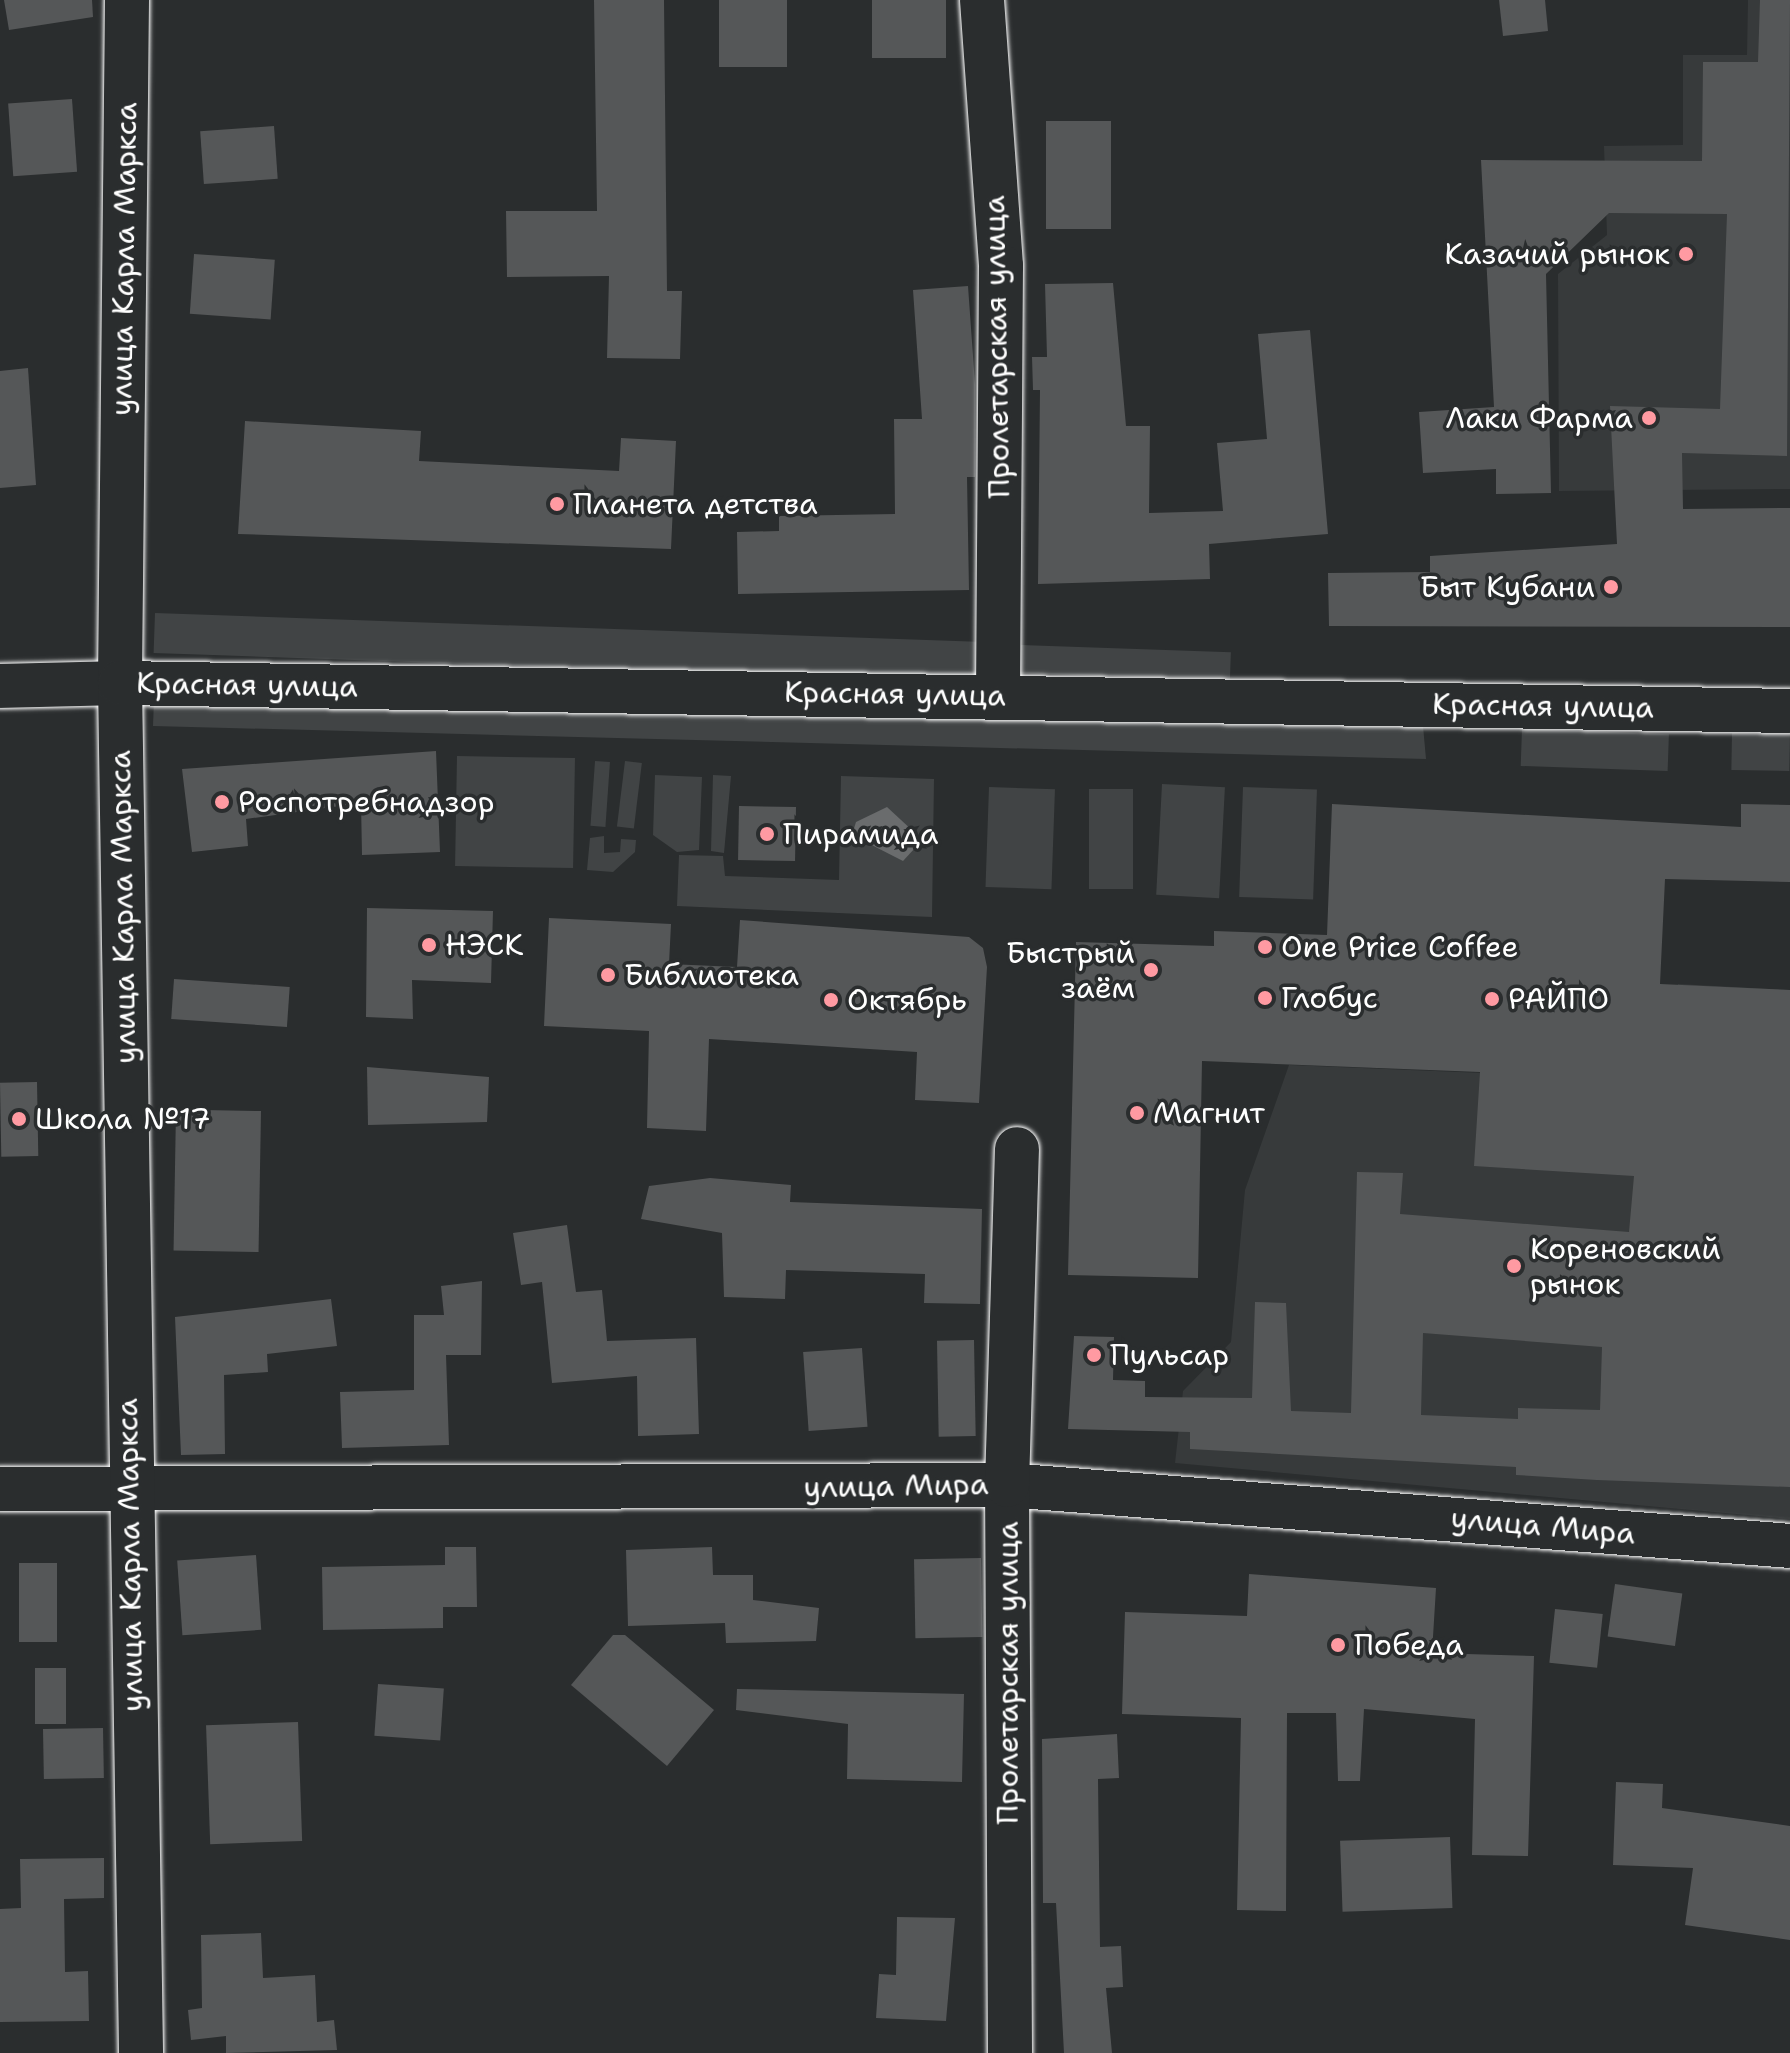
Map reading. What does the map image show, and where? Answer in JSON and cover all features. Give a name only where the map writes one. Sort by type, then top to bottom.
[{"type":"main road","name":"улица Карла Маркса","points":[[127,0],[120,683],[129,1490],[141,2053]]},
{"type":"main road","name":"Пролетарская улица","points":[[982,0],[1001,266],[998,695]]},
{"type":"main road","name":"Красная улица","points":[[0,686],[120,683],[998,695],[1790,711]]},
{"type":"main road","name":"Пролетарская улица","points":[[1010,2053],[1007,1485],[1017,1149]]},
{"type":"main road","name":"улица Мира","points":[[0,1489],[1007,1485],[1790,1546]]},
{"type":"shaded area","name":"Казачий рынок","points":[[1748,0],[1790,0],[1790,489],[1559,491],[1558,274],[1607,235],[1604,146],[1683,145],[1683,55],[1747,55]]},
{"type":"shaded area","points":[[155,613],[984,642],[983,682],[154,653]]},
{"type":"shaded area","points":[[1021,645],[1231,652],[1230,680],[1020,673]]},
{"type":"shaded area","points":[[154,700],[1423,726],[1426,759],[153,726]]},
{"type":"shaded area","points":[[1522,729],[1669,734],[1668,771],[1521,766]]},
{"type":"shaded area","points":[[1732,733],[1790,734],[1789,771],[1731,770]]},
{"type":"shaded area","points":[[457,756],[575,758],[573,868],[455,866]]},
{"type":"shaded area","points":[[595,761],[610,762],[605,827],[590,826]]},
{"type":"shaded area","points":[[625,761],[642,763],[634,829],[617,827]]},
{"type":"shaded area","points":[[655,775],[702,777],[699,850],[677,852],[653,835]]},
{"type":"shaded area","points":[[713,775],[731,776],[724,853],[711,851]]},
{"type":"shaded area","points":[[841,776],[934,779],[932,917],[677,906],[679,855],[723,856],[725,876],[839,880]]},
{"type":"shaded area","points":[[1162,784],[1225,787],[1219,898],[1156,895]]},
{"type":"shaded area","points":[[989,787],[1055,789],[1051,889],[986,887]]},
{"type":"shaded area","points":[[1243,787],[1317,790],[1313,900],[1239,897]]},
{"type":"shaded area","points":[[1089,789],[1133,789],[1133,889],[1089,889]]},
{"type":"shaded area","points":[[887,807],[914,832],[915,848],[903,861],[852,835],[856,822]]},
{"type":"shaded area","points":[[604,836],[604,853],[620,852],[621,839],[636,840],[635,852],[613,872],[587,870],[590,838]]},
{"type":"shaded area","name":"Кореновский рынок","points":[[1678,984],[1790,990],[1790,1519],[1175,1463],[1183,1391],[1231,1342],[1245,1190],[1289,1065],[1656,1080],[1675,1044]]},
{"type":"building","points":[[4,0],[92,0],[93,17],[9,30]]},
{"type":"building","points":[[594,0],[664,0],[667,291],[682,291],[680,359],[607,358],[609,276],[507,277],[506,211],[597,211]]},
{"type":"building","points":[[719,0],[787,0],[787,67],[719,67]]},
{"type":"building","points":[[872,0],[946,0],[946,58],[872,58]]},
{"type":"building","points":[[1499,0],[1545,0],[1548,31],[1503,36]]},
{"type":"building","points":[[1760,0],[1790,0],[1787,456],[1682,453],[1683,509],[1790,508],[1790,627],[1329,626],[1328,573],[1430,572],[1430,556],[1617,544],[1610,406],[1720,409],[1727,214],[1609,213],[1546,274],[1551,493],[1496,494],[1496,469],[1423,473],[1419,412],[1494,407],[1481,160],[1702,161],[1703,62],[1758,62]]},
{"type":"building","points":[[72,99],[77,172],[13,176],[8,103]]},
{"type":"building","points":[[1046,121],[1111,121],[1111,229],[1046,229]]},
{"type":"building","points":[[274,126],[278,179],[204,184],[200,131]]},
{"type":"building","points":[[194,254],[275,260],[271,320],[190,314]]},
{"type":"building","points":[[1113,283],[1126,426],[1150,426],[1149,513],[1223,511],[1217,443],[1267,439],[1258,334],[1310,330],[1328,534],[1209,544],[1210,579],[1038,584],[1040,390],[1033,390],[1032,357],[1047,357],[1045,284]]},
{"type":"building","points":[[968,286],[975,384],[975,477],[967,477],[969,590],[738,594],[737,532],[779,531],[779,516],[895,514],[894,419],[922,419],[913,290]]},
{"type":"building","points":[[28,368],[36,485],[0,488],[0,371]]},
{"type":"building","points":[[245,421],[421,431],[419,461],[619,471],[621,438],[676,441],[671,549],[238,534]]},
{"type":"building","points":[[436,751],[440,852],[362,855],[361,803],[246,819],[248,846],[192,852],[182,769]]},
{"type":"building","points":[[1332,804],[1741,827],[1741,804],[1790,805],[1790,882],[1665,879],[1660,984],[1790,990],[1790,1487],[1516,1475],[1516,1467],[1190,1449],[1190,1432],[1068,1429],[1074,1336],[1114,1337],[1113,1380],[1145,1381],[1145,1397],[1252,1398],[1255,1302],[1286,1303],[1291,1411],[1351,1413],[1357,1172],[1403,1173],[1400,1214],[1629,1232],[1634,1176],[1474,1166],[1480,1072],[1202,1061],[1198,1278],[1068,1275],[1076,942],[1214,946],[1214,931],[1327,935]],"holes":[[[1423,1333],[1602,1347],[1600,1410],[1518,1408],[1518,1419],[1421,1415]]]},
{"type":"building","name":"Пирамида","points":[[739,806],[796,807],[795,861],[738,860]]},
{"type":"building","name":"НЭСК","points":[[367,908],[493,911],[491,983],[412,980],[413,1019],[366,1017]]},
{"type":"building","points":[[549,918],[671,924],[669,964],[737,967],[740,920],[969,937],[983,948],[987,967],[979,1103],[915,1100],[917,1052],[709,1039],[706,1131],[647,1128],[649,1031],[544,1026]]},
{"type":"building","points":[[174,979],[290,987],[287,1027],[171,1019]]},
{"type":"building","points":[[367,1067],[489,1077],[487,1122],[368,1125]]},
{"type":"building","name":"Школа №17","points":[[37,1082],[38,1156],[1,1157],[0,1083]]},
{"type":"building","points":[[176,1110],[261,1111],[259,1252],[174,1250]]},
{"type":"building","points":[[710,1178],[791,1185],[790,1202],[982,1209],[980,1304],[924,1303],[925,1274],[786,1270],[785,1299],[724,1297],[722,1233],[641,1219],[649,1186]]},
{"type":"building","points":[[567,1225],[576,1292],[602,1290],[607,1341],[696,1338],[699,1434],[638,1436],[637,1376],[552,1383],[542,1282],[521,1285],[513,1233]]},
{"type":"building","points":[[482,1281],[481,1355],[446,1355],[449,1445],[342,1448],[340,1392],[414,1390],[414,1315],[444,1315],[441,1286]]},
{"type":"building","points":[[331,1299],[337,1346],[267,1354],[268,1372],[224,1375],[225,1454],[181,1455],[175,1317]]},
{"type":"building","points":[[974,1340],[976,1436],[939,1437],[937,1341]]},
{"type":"building","points":[[862,1348],[868,1427],[809,1431],[803,1352]]},
{"type":"building","points":[[445,1547],[476,1547],[477,1607],[443,1607],[443,1628],[323,1630],[322,1567],[445,1565]]},
{"type":"building","points":[[712,1547],[713,1575],[753,1575],[753,1600],[819,1608],[816,1641],[726,1643],[725,1623],[628,1626],[626,1550]]},
{"type":"building","points":[[256,1555],[261,1630],[182,1635],[177,1561]]},
{"type":"building","points":[[981,1558],[982,1637],[915,1638],[914,1559]]},
{"type":"building","points":[[19,1563],[57,1563],[57,1642],[19,1642]]},
{"type":"building","points":[[1249,1574],[1436,1588],[1432,1653],[1534,1656],[1528,1856],[1472,1855],[1475,1719],[1364,1709],[1360,1781],[1338,1781],[1336,1713],[1287,1713],[1286,1911],[1237,1910],[1241,1718],[1122,1714],[1125,1612],[1247,1616]]},
{"type":"building","points":[[1615,1584],[1682,1593],[1675,1646],[1608,1636]]},
{"type":"building","points":[[1555,1609],[1603,1614],[1597,1668],[1549,1663]]},
{"type":"building","points":[[613,1635],[625,1635],[714,1710],[667,1766],[571,1685]]},
{"type":"building","points":[[35,1668],[66,1668],[66,1724],[35,1724]]},
{"type":"building","points":[[378,1684],[444,1689],[440,1740],[374,1736]]},
{"type":"building","points":[[737,1689],[964,1694],[962,1782],[847,1779],[848,1724],[736,1710]]},
{"type":"building","points":[[298,1722],[302,1841],[210,1844],[206,1725]]},
{"type":"building","points":[[103,1728],[104,1778],[44,1779],[43,1729]]},
{"type":"building","points":[[1117,1734],[1119,1778],[1098,1779],[1100,1947],[1121,1946],[1123,1987],[1106,1988],[1112,2053],[1064,2053],[1056,1903],[1043,1903],[1042,1739]]},
{"type":"building","points":[[1616,1782],[1663,1784],[1662,1808],[1790,1826],[1790,1940],[1685,1925],[1693,1868],[1613,1865]]},
{"type":"building","points":[[1450,1837],[1452,1908],[1343,1912],[1340,1841]]},
{"type":"building","points":[[104,1858],[104,1898],[64,1899],[65,1972],[88,1971],[89,2021],[0,2022],[0,1909],[21,1908],[20,1859]]},
{"type":"building","points":[[897,1917],[955,1918],[946,2021],[876,2018],[879,1974],[896,1975]]},
{"type":"building","points":[[261,1933],[263,1978],[315,1975],[317,2022],[334,2020],[337,2050],[226,2053],[226,2036],[191,2040],[188,2010],[202,2008],[201,1935]]},
{"type":"place","name":"Казачий рынок","points":[[1686,254]]},
{"type":"place","name":"Лаки Фарма","points":[[1649,418]]},
{"type":"place","name":"Планета детства","points":[[557,504]]},
{"type":"place","name":"Быт Кубани","points":[[1611,587]]},
{"type":"place","name":"Роспотребнадзор","points":[[222,802]]},
{"type":"place","name":"Пирамида","points":[[767,834]]},
{"type":"place","name":"НЭСК","points":[[429,945]]},
{"type":"place","name":"One Price Coffee","points":[[1265,947]]},
{"type":"place","name":"Быстрый заём","points":[[1151,970]]},
{"type":"place","name":"Библиотека","points":[[608,975]]},
{"type":"place","name":"Глобус","points":[[1265,998]]},
{"type":"place","name":"РАЙПО","points":[[1492,999]]},
{"type":"place","name":"Октябрь","points":[[831,1000]]},
{"type":"place","name":"Магнит","points":[[1137,1113]]},
{"type":"place","name":"Школа №17","points":[[19,1119]]},
{"type":"place","name":"Кореновский рынок","points":[[1514,1266]]},
{"type":"place","name":"Пульсар","points":[[1094,1355]]},
{"type":"place","name":"Победа","points":[[1338,1645]]}]
